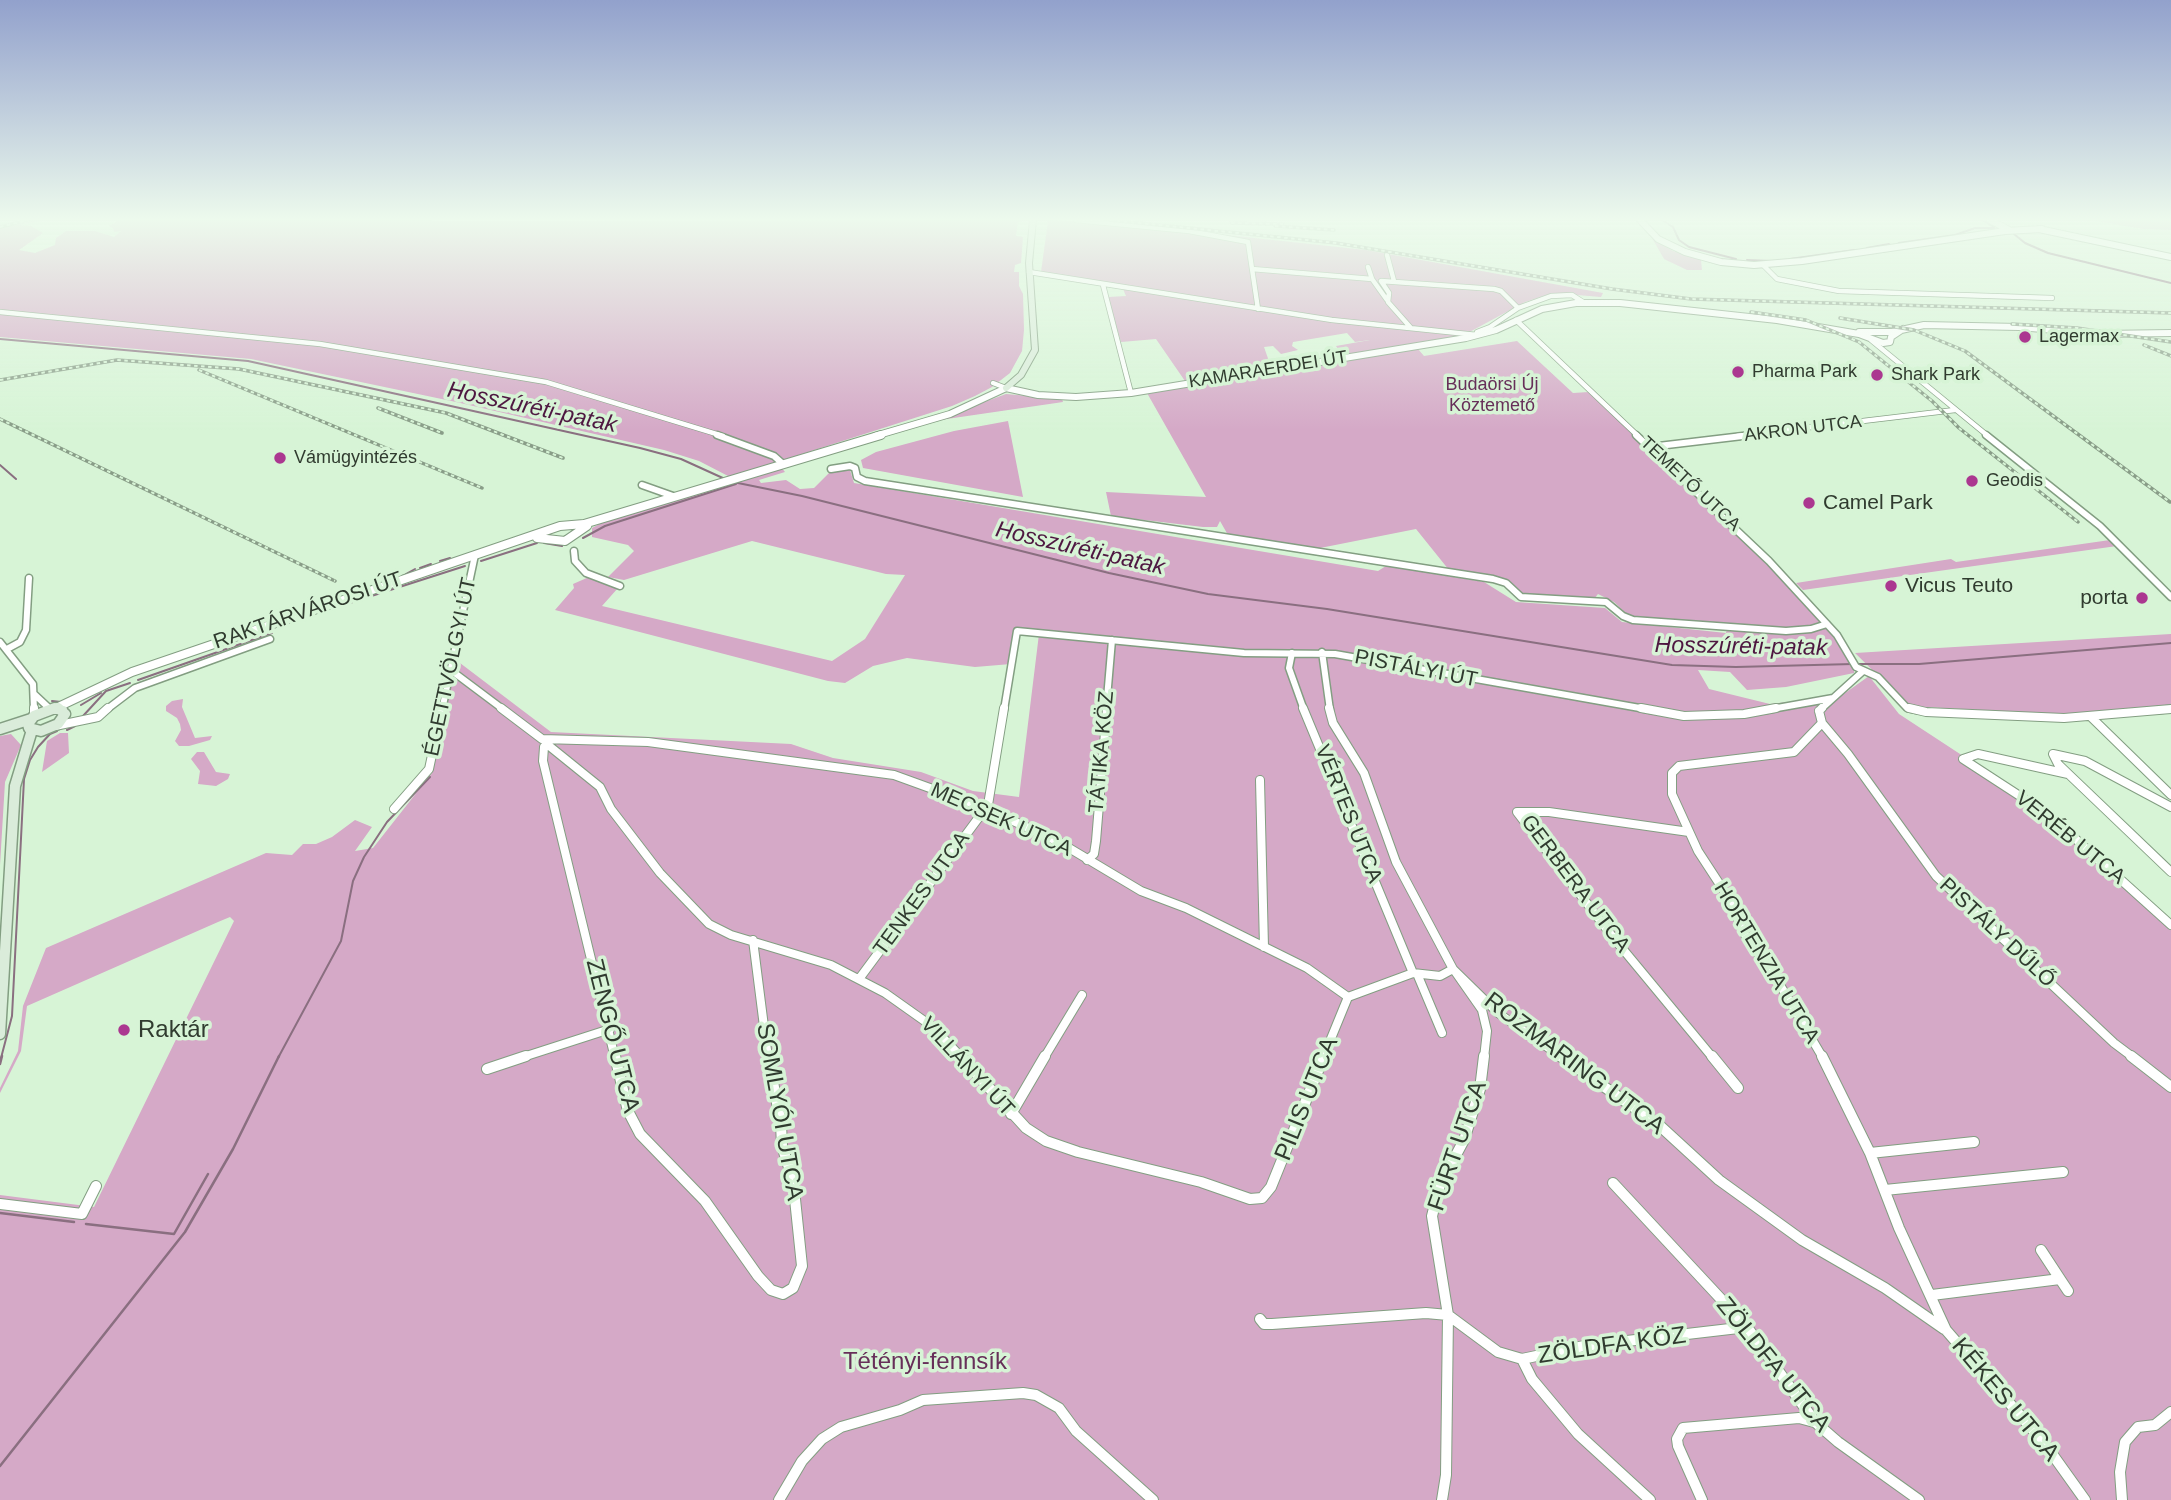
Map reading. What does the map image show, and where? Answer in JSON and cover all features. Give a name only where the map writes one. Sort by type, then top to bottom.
[{"type":"main road","points":[[1006,388],[1016,381],[1026,368],[1035,350],[1031,290]]},
{"type":"main road","name":"RAKTÁRVÁROSI ÚT","points":[[32,723],[59,712]]},
{"type":"main road","name":"RAKTÁRVÁROSI ÚT","points":[[21,763],[35,742],[52,727],[59,712]]},
{"type":"main road","points":[[0,1034],[15,786],[32,723]]},
{"type":"main road","points":[[0,730],[32,723],[52,727]]},
{"type":"street","points":[[1104,290],[1130,393]]},
{"type":"street","points":[[1141,290],[1337,321],[1477,335],[1477,332],[1518,308],[1559,295],[1574,296],[1583,302]]},
{"type":"street","points":[[1255,290],[1258,309]]},
{"type":"street","points":[[1380,290],[1411,328]]},
{"type":"street","points":[[1387,290],[1387,300]]},
{"type":"street","points":[[1498,290],[1518,308]]},
{"type":"street","points":[[1833,290],[2052,298]]},
{"type":"street","name":"KAMARAERDEI ÚT","points":[[1006,388],[1059,396],[1093,397],[1130,393],[1477,335],[1542,309],[1583,302],[1716,313],[1838,330],[1869,337]]},
{"type":"street","points":[[0,312],[320,344],[546,382],[744,443],[774,456],[783,464]]},
{"type":"street","name":"TEMETŐ UTCA","points":[[1516,320],[1769,561],[1827,624],[1859,670]]},
{"type":"street","points":[[1869,337],[1882,332],[1924,325],[2101,334],[2171,333]]},
{"type":"street","points":[[1885,354],[1883,346],[1903,329]]},
{"type":"street","points":[[1882,332],[1890,340]]},
{"type":"street","points":[[1869,337],[1890,340]]},
{"type":"street","points":[[1869,337],[1885,354],[2100,526],[2171,597]]},
{"type":"street","name":"KAMARAERDEI ÚT","points":[[1016,381],[1018,387],[1059,396]]},
{"type":"street","points":[[993,383],[1006,388]]},
{"type":"street","name":"KAMARAERDEI ÚT","points":[[1006,388],[1028,390]]},
{"type":"street","name":"RAKTÁRVÁROSI ÚT","points":[[550,535],[560,542],[574,532],[613,514],[950,414],[1006,388]]},
{"type":"street","name":"AKRON UTCA","points":[[1650,447],[1955,410]]},
{"type":"street","points":[[831,469],[850,466],[855,468],[857,477],[864,481],[1493,579],[1506,583],[1521,597],[1606,602],[1623,616],[1633,620],[1786,631],[1811,629],[1827,624]]},
{"type":"street","points":[[642,485],[673,496]]},
{"type":"street","name":"RAKTÁRVÁROSI ÚT","points":[[59,712],[100,687],[132,672],[475,555],[550,535],[560,526],[574,532]]},
{"type":"street","points":[[574,551],[575,561],[586,573],[620,586]]},
{"type":"street","name":"ÉGETTVÖLGYI ÚT","points":[[394,809],[429,769],[475,555]]},
{"type":"street","points":[[8,649],[20,642],[26,630],[29,578]]},
{"type":"street","name":"PISTÁLYI ÚT","points":[[1021,630],[1244,653],[1322,652],[1684,716],[1744,714],[1833,698]]},
{"type":"street","name":"TENKES UTCA","points":[[859,979],[992,795],[1015,633],[1021,630]]},
{"type":"street","points":[[52,727],[98,717],[124,694],[270,639]]},
{"type":"street","name":"TÁTIKA KÖZ","points":[[1087,860],[1094,854],[1096,841],[1112,640]]},
{"type":"street","points":[[0,642],[33,684],[32,723]]},
{"type":"street","name":"ROZMARING UTCA","points":[[1322,652],[1327,699],[1333,723],[1364,773],[1396,862],[1453,970],[1463,976],[1498,1013],[1659,1125],[1730,1188],[1802,1240],[1885,1288],[1946,1330]]},
{"type":"street","name":"VÉRTES UTCA","points":[[1292,653],[1289,668],[1292,682],[1442,1033]]},
{"type":"street","points":[[1822,723],[1819,710],[1859,670],[1878,677],[1907,708],[1926,712],[2091,717],[2171,709]]},
{"type":"street","name":"VILLÁNYI ÚT","points":[[452,671],[546,742],[600,788],[611,809],[660,873],[700,916],[719,930],[831,965],[925,1019],[1011,1114],[1034,1135],[1061,1147],[1201,1182],[1250,1199],[1262,1198]]},
{"type":"street","points":[[163,678],[165,687]]},
{"type":"street","points":[[34,694],[76,722]]},
{"type":"street","points":[[1808,701],[1819,710]]},
{"type":"street","points":[[2091,717],[2171,795]]},
{"type":"street","name":"HORTENZIA UTCA","points":[[1822,723],[1791,753],[1682,764],[1672,773],[1671,790],[1689,832],[1728,897],[1747,939],[1773,973],[1810,1032],[1870,1153],[1899,1228],[1932,1295]]},
{"type":"street","name":"PISTÁLY DŰLŐ","points":[[1822,723],[1936,876],[1956,897],[2114,1043],[2171,1087]]},
{"type":"street","name":"MECSEK UTCA","points":[[546,742],[648,742],[894,775],[985,808],[1059,842],[1141,891],[1186,908],[1322,976],[1348,997]]},
{"type":"street","name":"ZENGŐ UTCA","points":[[546,742],[543,761],[628,1111],[640,1134],[694,1187],[771,1290],[786,1294],[797,1282]]},
{"type":"street","name":"VERÉB UTCA","points":[[2068,774],[1978,754],[1963,759],[2049,815],[2171,925]]},
{"type":"street","points":[[2171,807],[2085,761],[2053,754],[2053,758],[2068,774],[2171,872]]},
{"type":"street","points":[[1260,780],[1264,947]]},
{"type":"street","name":"GERBERA UTCA","points":[[1689,832],[1549,812],[1517,812],[1604,927],[1738,1088]]},
{"type":"street","name":"SOMLYÓI UTCA","points":[[753,940],[763,1032],[781,1124],[782,1146],[793,1180],[802,1266],[797,1282]]},
{"type":"street","points":[[1348,997],[1415,974],[1440,976],[1453,970]]},
{"type":"street","name":"FÜRT UTCA","points":[[1442,1500],[1446,1475],[1448,1315],[1432,1216],[1440,1185],[1464,1140],[1480,1089],[1487,1031],[1482,1010],[1453,970]]},
{"type":"street","points":[[1011,1114],[1082,995]]},
{"type":"street","name":"PILIS UTCA","points":[[1262,1198],[1271,1187],[1348,997]]},
{"type":"street","points":[[487,1069],[610,1030]]},
{"type":"street","points":[[1870,1153],[1974,1142]]},
{"type":"street","points":[[1885,1190],[2063,1172]]},
{"type":"street","name":"ZÖLDFA UTCA","points":[[1613,1183],[1747,1327],[1815,1422],[1838,1442],[1919,1500]]},
{"type":"street","points":[[0,1204],[82,1213],[96,1186]]},
{"type":"street","points":[[2041,1250],[2068,1291]]},
{"type":"street","points":[[1932,1295],[2060,1279]]},
{"type":"street","name":"KÉKES UTCA","points":[[1932,1295],[1946,1330],[2045,1444],[2085,1500]]},
{"type":"street","points":[[1260,1319],[1264,1324],[1272,1324],[1426,1313],[1448,1315]]},
{"type":"street","name":"ZÖLDFA KÖZ","points":[[1448,1315],[1498,1352],[1522,1359],[1584,1346],[1747,1327]]},
{"type":"street","points":[[1522,1359],[1532,1379],[1577,1434],[1650,1500]]},
{"type":"street","points":[[779,1500],[802,1461],[822,1439],[841,1427],[900,1410],[923,1400],[1023,1393],[1036,1395],[1059,1408],[1076,1430],[1153,1500]]},
{"type":"street","points":[[2122,1500],[2120,1472],[2125,1442],[2138,1427],[2155,1425],[2171,1412]]},
{"type":"street","points":[[1702,1500],[1678,1446],[1677,1439],[1683,1428],[1799,1418],[1815,1422]]},
{"type":"green space","points":[[0,290],[1021,290],[1024,330],[1022,351],[1010,373],[975,396],[952,406],[730,477],[699,461],[664,450],[456,402],[251,359],[0,337]]},
{"type":"green space","points":[[1123,290],[1586,290],[1603,293],[1601,297],[1553,293],[1525,302],[1464,335],[1343,356],[1336,346],[1370,340],[1355,342],[1347,333],[1293,342],[1292,346],[1298,350],[1281,354],[1273,346],[1264,347],[1271,367],[1185,381],[1156,339],[1121,342],[1108,297],[1126,296]]},
{"type":"green space","points":[[1517,341],[1573,393],[1589,392],[1773,568],[1834,637],[1854,670],[1854,673],[1786,687],[1747,690],[1730,672],[1698,670],[1709,689],[1770,704],[1841,696],[1869,676],[1899,714],[2018,792],[2171,922],[2171,1500],[0,1500],[0,1195],[94,1207],[234,921],[230,917],[27,1006],[21,1051],[0,1093],[18,1051],[23,1006],[46,948],[266,853],[292,855],[303,844],[316,844],[332,837],[355,820],[372,827],[355,851],[373,848],[432,773],[432,734],[443,673],[460,663],[551,732],[791,744],[833,758],[921,772],[973,791],[1019,797],[1039,634],[1015,633],[1011,664],[975,667],[907,658],[873,666],[845,683],[828,681],[555,610],[574,588],[573,584],[589,577],[618,588],[602,606],[832,661],[865,639],[905,575],[886,574],[752,541],[624,580],[608,577],[634,551],[628,545],[592,537],[592,528],[609,519],[781,467],[785,472],[759,480],[761,483],[786,480],[800,489],[814,488],[829,473],[847,469],[850,470],[854,483],[1378,571],[1386,566],[1484,582],[1516,602],[1605,608],[1622,622],[1726,633],[1728,625],[1629,616],[1614,602],[1598,594],[1594,599],[1524,595],[1502,578],[1449,570],[1416,529],[1315,549],[1228,535],[1220,521],[1217,527],[1203,527],[1111,516],[1106,492],[1206,497],[1147,393],[1418,349],[1424,356]]},
{"type":"green space","points":[[1006,394],[1062,399],[1063,402],[933,421]]},
{"type":"green space","points":[[1008,421],[1023,497],[863,468],[861,460],[876,452],[954,431]]},
{"type":"green space","points":[[2110,540],[2117,546],[1803,590],[1796,583],[1951,559],[1956,562]]},
{"type":"green space","points":[[2171,634],[2171,709],[2087,716],[1909,706],[1855,653]]},
{"type":"green space","points":[[183,699],[182,707],[195,738],[212,736],[210,740],[189,746],[179,746],[175,741],[181,730],[180,724],[177,718],[166,711],[166,706],[172,701]]},
{"type":"green space","points":[[60,733],[68,733],[69,753],[42,772],[47,741]]},
{"type":"green space","points":[[11,734],[21,745],[5,782],[0,865],[0,736]]},
{"type":"green space","points":[[197,752],[204,752],[216,772],[230,774],[228,779],[216,786],[198,784],[200,771],[191,759]]},
{"type":"waterway","name":"Hosszúréti-patak","points":[[0,339],[248,361],[640,448],[681,459],[725,479]]},
{"type":"waterway","points":[[0,465],[16,479]]},
{"type":"waterway","name":"Hosszúréti-patak","points":[[733,482],[802,496],[1109,573],[1208,594],[1327,609],[1672,665],[1736,667],[1853,664]]},
{"type":"waterway","points":[[583,538],[605,526],[736,484]]},
{"type":"waterway","points":[[481,561],[537,543]]},
{"type":"waterway","points":[[544,543],[562,546]]},
{"type":"waterway","points":[[440,561],[450,558]]},
{"type":"waterway","points":[[420,568],[431,564]]},
{"type":"waterway","points":[[334,608],[465,566]]},
{"type":"waterway","points":[[406,574],[415,569]]},
{"type":"waterway","points":[[138,680],[272,633]]},
{"type":"waterway","name":"Hosszúréti-patak","points":[[1859,664],[1919,664],[2171,643]]},
{"type":"waterway","points":[[83,716],[106,691],[130,683]]},
{"type":"waterway","points":[[81,705],[101,693]]},
{"type":"waterway","points":[[52,701],[61,702]]},
{"type":"waterway","points":[[67,730],[75,726]]},
{"type":"waterway","points":[[1,1058],[12,1016],[24,779],[30,760],[38,747],[50,734],[57,731]]},
{"type":"waterway","points":[[278,1058],[341,941],[353,881],[364,857],[387,822],[430,777]]},
{"type":"waterway","points":[[0,1064],[2,1056]]},
{"type":"waterway","points":[[0,1466],[185,1232],[233,1149],[278,1058]]},
{"type":"waterway","points":[[86,1224],[174,1234],[208,1174]]},
{"type":"waterway","points":[[0,1213],[74,1222]]},
{"type":"railway","points":[[1620,290],[1691,299],[2171,313]]},
{"type":"railway","points":[[1751,312],[1806,320],[1859,342],[1932,401],[1959,428],[2078,522]]},
{"type":"railway","points":[[1840,318],[1914,330],[1965,351],[2170,502]]},
{"type":"railway","points":[[2012,324],[2077,328],[2171,342]]},
{"type":"railway","points":[[2144,345],[2171,356]]},
{"type":"railway","points":[[0,380],[117,360],[239,369],[446,413],[563,458]]},
{"type":"railway","points":[[199,370],[482,488]]},
{"type":"railway","points":[[378,408],[442,433]]},
{"type":"railway","points":[[0,419],[335,581]]},
{"type":"place","name":"Lagermax","points":[[2025,337]]},
{"type":"place","name":"Pharma Park","points":[[1738,372]]},
{"type":"place","name":"Shark Park","points":[[1877,375]]},
{"type":"place","name":"Vámügyintézés","points":[[280,458]]},
{"type":"place","name":"Geodis","points":[[1972,481]]},
{"type":"place","name":"Camel Park","points":[[1809,503]]},
{"type":"place","name":"Vicus Teuto","points":[[1891,586]]},
{"type":"place","name":"porta","points":[[2142,598]]},
{"type":"place","name":"Raktár","points":[[124,1030]]},
{"type":"park label","name":"Budaörsi Új Köztemető","points":[[1492,395]]},
{"type":"park label","name":"Tétényi-fennsík","points":[[925,1362]]}]
